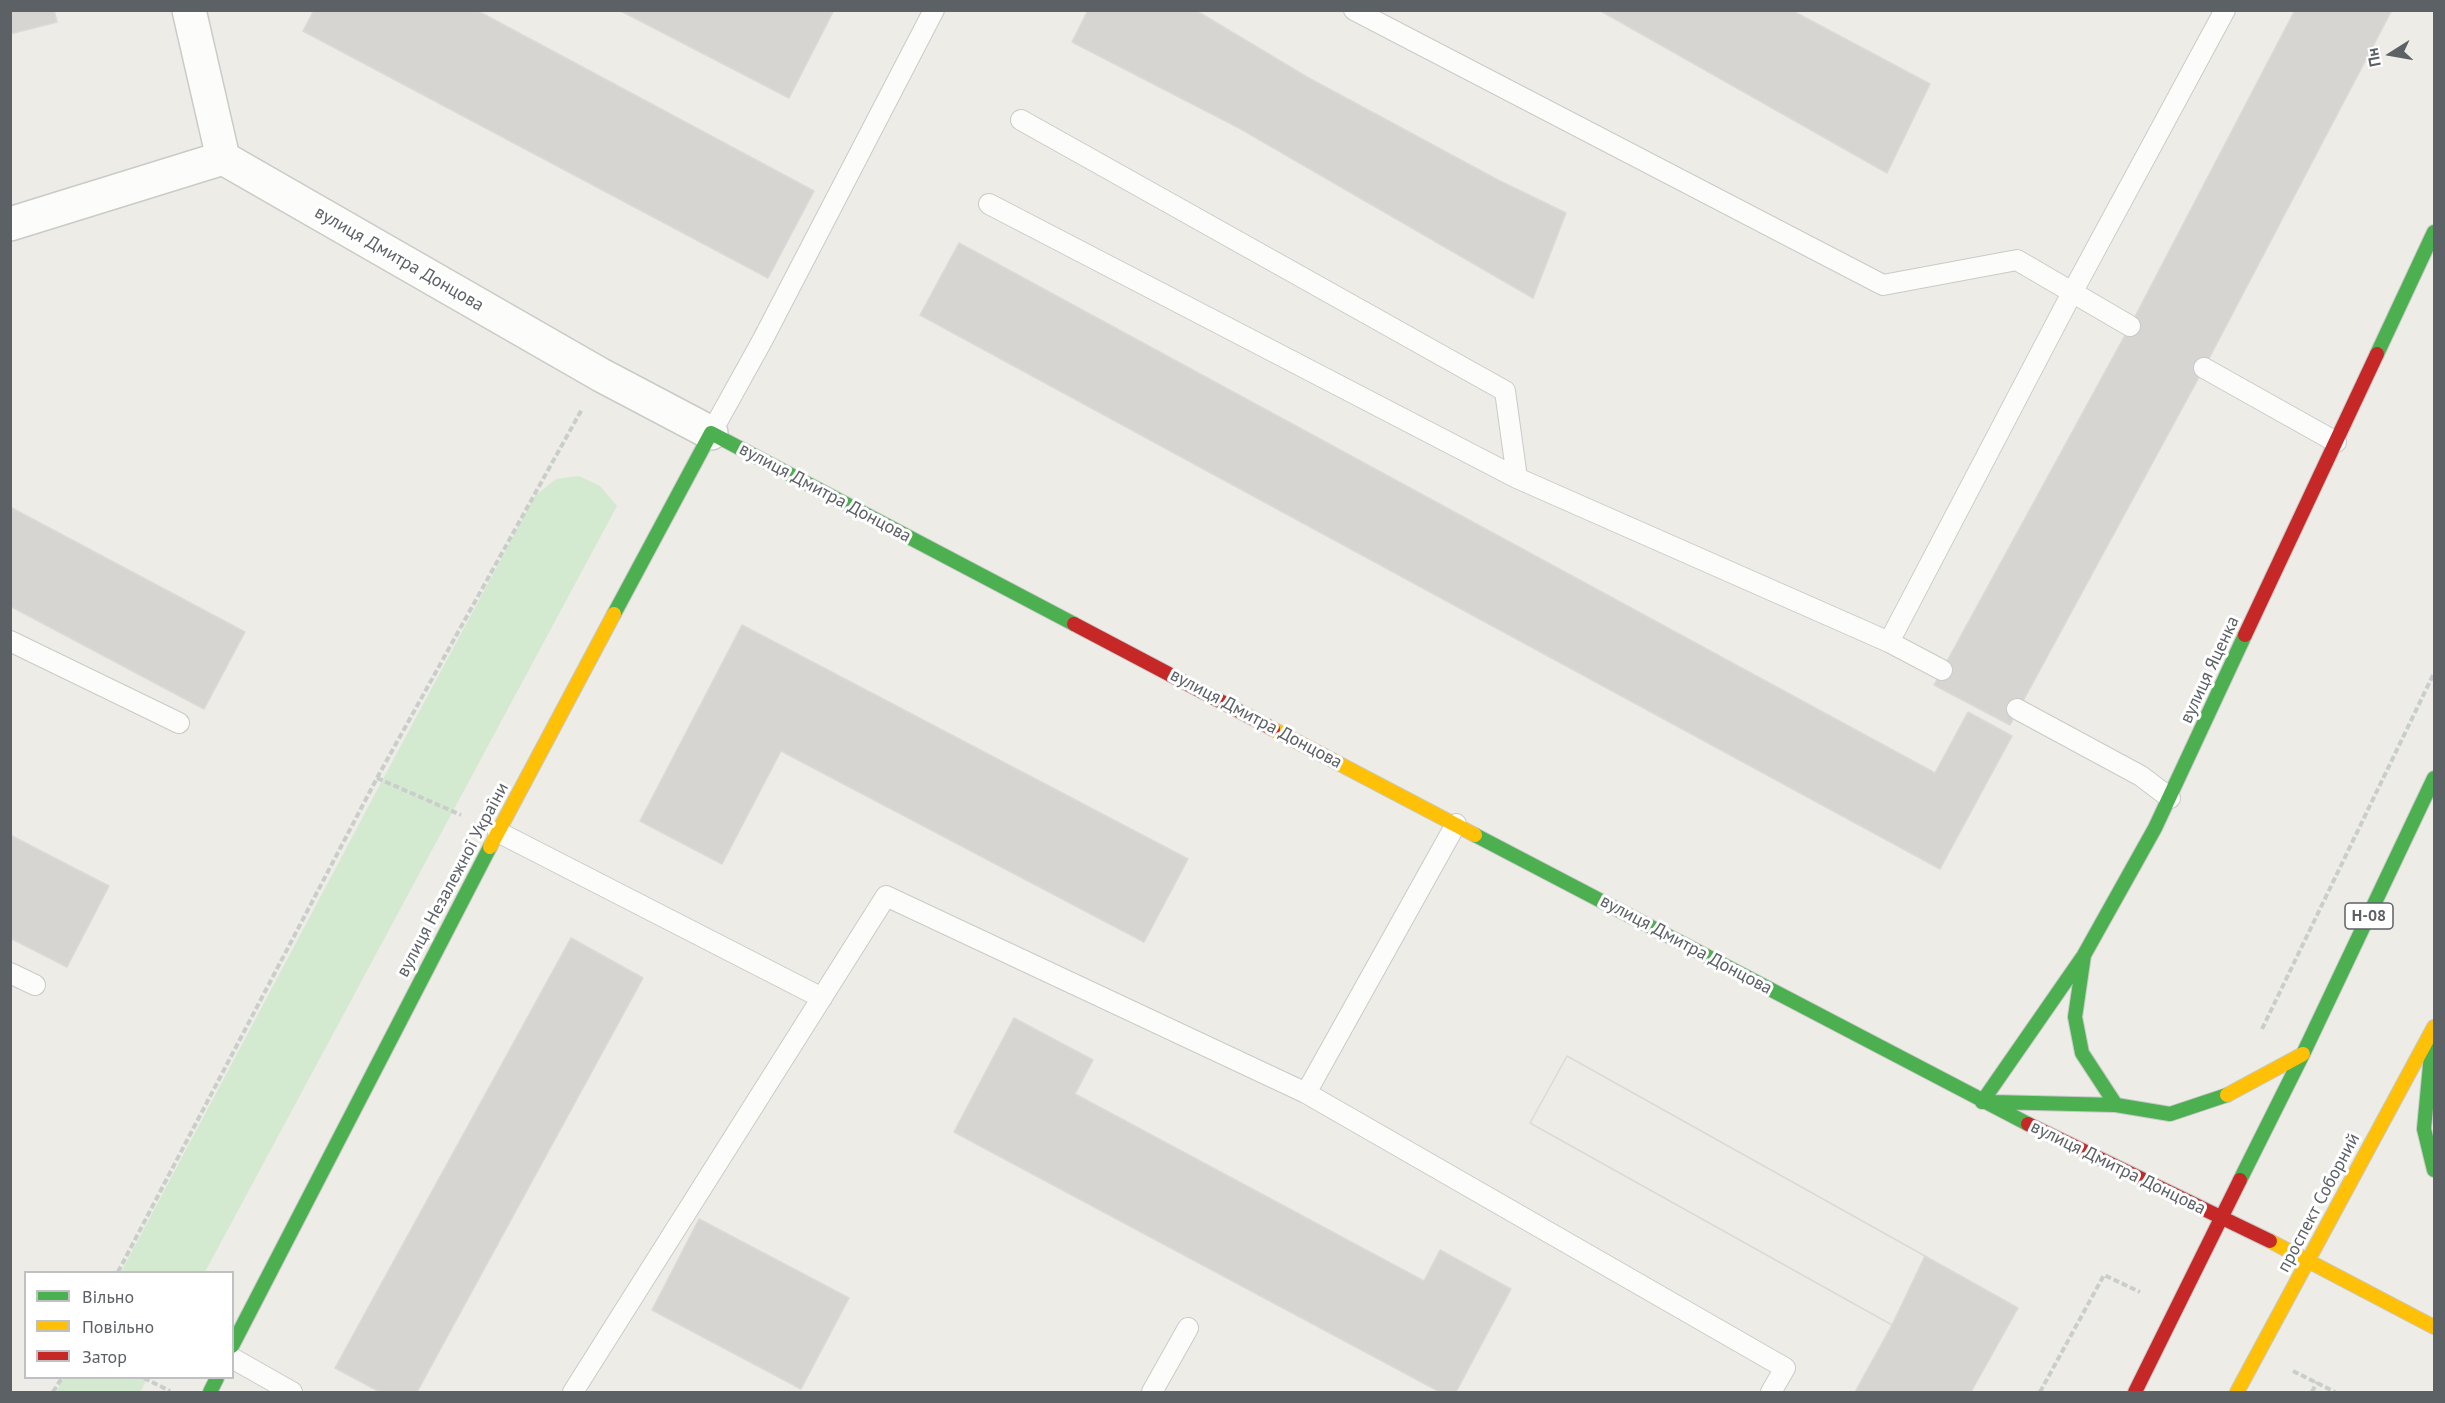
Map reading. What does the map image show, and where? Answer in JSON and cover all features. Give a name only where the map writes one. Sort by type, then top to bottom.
[{"type":"street","points":[[10,224],[223,158],[189,10]]},
{"type":"street","name":"вулиця Дмитра Донцова","points":[[223,158],[601,375],[1982,1102],[2308,1260],[2434,1327]]},
{"type":"street","name":"вулиця Яценка","points":[[1982,1102],[2084,955],[2170,798],[2434,232]]},
{"type":"street","name":"вулиця Незалежної України","points":[[234,1342],[498,832],[711,433]]},
{"type":"street","name":"Н-08","points":[[2135,1392],[2303,1054],[2434,778]]},
{"type":"street","points":[[2084,955],[2075,1017],[2082,1053],[2116,1105]]},
{"type":"street","points":[[2434,1028],[2424,1129],[2434,1170]]},
{"type":"street","name":"проспект Соборний","points":[[2237,1392],[2434,1028]]},
{"type":"street","points":[[1982,1102],[2116,1105],[2170,1114],[2230,1094],[2303,1054]]},
{"type":"lane","points":[[711,433],[762,341],[934,10]]},
{"type":"lane","points":[[1354,10],[1883,285],[2017,260],[2130,326]]},
{"type":"lane","points":[[1889,642],[2073,291],[2225,10]]},
{"type":"lane","points":[[1020,120],[1505,391],[1517,478]]},
{"type":"lane","points":[[989,204],[1517,478],[1889,642],[1942,670]]},
{"type":"lane","points":[[2204,368],[2336,442]]},
{"type":"lane","points":[[10,641],[179,723]]},
{"type":"lane","points":[[2018,709],[2141,776],[2170,798]]},
{"type":"lane","points":[[1306,1093],[1455,824]]},
{"type":"lane","points":[[498,832],[822,998]]},
{"type":"lane","points":[[573,1392],[886,896],[1306,1093],[1785,1368],[1771,1392]]},
{"type":"lane","points":[[10,973],[36,985]]},
{"type":"lane","points":[[1152,1392],[1188,1328]]},
{"type":"lane","points":[[234,1359],[292,1392]]},
{"type":"path","points":[[119,1271],[377,778],[601,375]]},
{"type":"path","points":[[2256,1040],[2434,673]]},
{"type":"path","points":[[377,778],[498,832]]},
{"type":"path","points":[[2040,1392],[2104,1275]]},
{"type":"path","points":[[148,1379],[173,1392]]},
{"type":"path","points":[[2312,1392],[2317,1382],[2335,1392]]},
{"type":"green space","points":[[579,476],[600,486],[617,506],[206,1271],[122,1271],[535,496],[556,479]]},
{"type":"green space","points":[[63,1379],[147,1379],[140,1392],[56,1392]]},
{"type":"building","points":[[10,10],[54,10],[57,22],[10,34]]},
{"type":"building","points":[[314,10],[476,10],[814,191],[768,278],[303,31]]},
{"type":"building","points":[[619,10],[834,10],[789,98]]},
{"type":"building","points":[[1088,10],[1195,10],[1307,77],[1498,180],[1566,213],[1533,298],[1239,128],[1072,42]]},
{"type":"building","points":[[1599,10],[1791,10],[1930,84],[1887,173]]},
{"type":"building","points":[[2295,10],[2392,10],[2204,368],[2010,725],[1934,685],[2130,326]]},
{"type":"building","points":[[959,243],[1935,773],[1968,712],[2012,736],[1940,869],[920,315]]},
{"type":"building","points":[[10,507],[245,632],[204,709],[10,606]]},
{"type":"building","points":[[742,625],[1188,859],[1144,942],[781,751],[722,864],[640,821]]},
{"type":"building","points":[[10,835],[109,886],[67,967],[10,938]]},
{"type":"building","points":[[571,938],[643,978],[417,1392],[380,1392],[335,1368]]},
{"type":"building","points":[[1014,1018],[1093,1060],[1075,1094],[1424,1281],[1440,1250],[1511,1289],[1456,1392],[1440,1392],[954,1132]]},
{"type":"building","points":[[1567,1056],[2018,1308],[1971,1392],[1855,1392],[1892,1325],[1530,1123]]},
{"type":"building","points":[[1567,1056],[1925,1256],[1892,1325],[1530,1123]]},
{"type":"building","points":[[699,1219],[849,1298],[801,1389],[652,1310]]},
{"type":"traffic: fast","points":[[2377,354],[2434,232]]},
{"type":"traffic: fast","points":[[614,614],[711,433],[1074,624]]},
{"type":"traffic: fast","points":[[1982,1102],[2084,955],[2155,828],[2245,635]]},
{"type":"traffic: fast","points":[[2240,1180],[2303,1054],[2434,778]]},
{"type":"traffic: fast","points":[[1475,835],[2028,1124]]},
{"type":"traffic: fast","points":[[234,1342],[490,847]]},
{"type":"traffic: fast","points":[[2084,955],[2075,1017],[2082,1053],[2116,1105],[2170,1114],[2227,1095]]},
{"type":"traffic: fast","points":[[2432,1044],[2424,1129],[2434,1170]]},
{"type":"traffic: fast","points":[[1992,1102],[2116,1105]]},
{"type":"traffic: fast","points":[[210,1392],[216,1379]]},
{"type":"traffic: slow","points":[[490,847],[614,614]]},
{"type":"traffic: slow","points":[[1273,729],[1475,835]]},
{"type":"traffic: slow","points":[[2237,1392],[2434,1027]]},
{"type":"traffic: slow","points":[[2227,1095],[2303,1054]]},
{"type":"traffic: slow","points":[[2270,1241],[2434,1327]]},
{"type":"traffic: jam","points":[[2245,635],[2377,354]]},
{"type":"traffic: jam","points":[[1074,624],[1273,729]]},
{"type":"traffic: jam","points":[[2028,1124],[2270,1241]]},
{"type":"traffic: jam","points":[[2135,1392],[2240,1180]]}]
